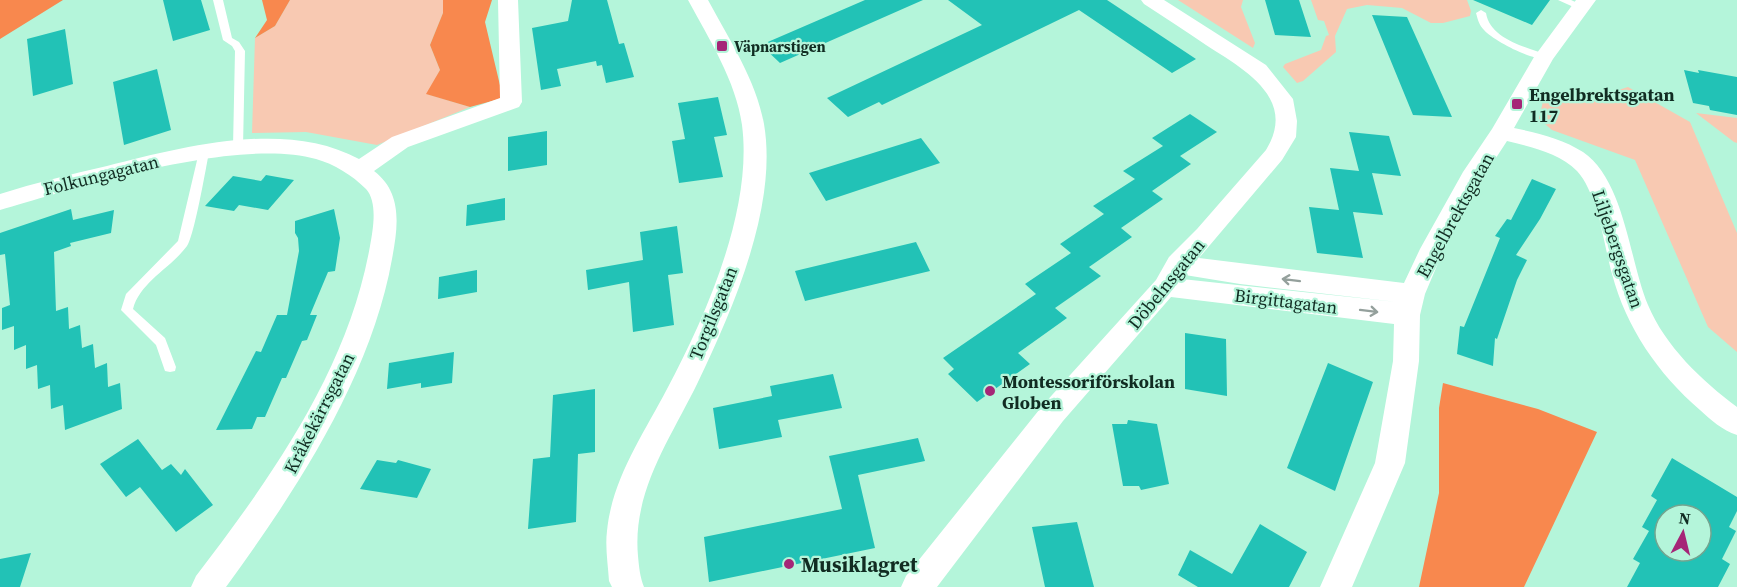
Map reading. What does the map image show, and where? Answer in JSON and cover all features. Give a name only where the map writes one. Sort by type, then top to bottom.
[{"type":"street","points":[[359,170],[400,142],[511,102],[508,0]]},
{"type":"street","name":"Torgilsgatan","points":[[628,587],[622,531],[635,474],[685,381],[732,272],[753,175],[754,138],[747,105],[735,72],[698,0]]},
{"type":"street","name":"Döbelnsgatan","points":[[917,587],[1053,413],[1274,155],[1285,136],[1286,121],[1282,99],[1258,70],[1151,0]]},
{"type":"street","name":"Engelbrektsgatan","points":[[1336,587],[1390,463],[1406,362],[1410,305],[1432,249],[1471,178],[1502,132],[1577,2]]},
{"type":"street","name":"Liljebergsgatan","points":[[1502,132],[1541,142],[1566,153],[1586,167],[1600,189],[1628,289],[1641,317],[1682,377],[1737,423]]},
{"type":"street","name":"Folkungagatan","points":[[0,202],[160,160],[238,147],[276,146],[313,151]]},
{"type":"street","name":"Kråkekärrsgatan","points":[[207,587],[248,534],[284,480],[337,386],[372,297],[383,242],[385,209],[376,184],[359,170],[339,159],[313,151]]},
{"type":"street","name":"Birgittagatan","points":[[1172,275],[1410,305]]},
{"type":"lane","points":[[218,0],[228,40],[236,44],[240,51],[238,147]]},
{"type":"lane","points":[[1481,12],[1480,19],[1491,32],[1511,44],[1544,57]]},
{"type":"lane","points":[[170,368],[161,342],[127,310],[130,297],[183,243],[204,153]]},
{"type":"shaded area","points":[[0,0],[63,0],[0,39]]},
{"type":"shaded area","points":[[262,0],[290,0],[275,26],[255,38],[267,20]]},
{"type":"shaded area","points":[[290,0],[443,0],[443,13],[430,45],[440,70],[427,94],[470,107],[377,145],[306,132],[252,133],[255,38],[275,26]]},
{"type":"shaded area","points":[[443,0],[492,0],[485,22],[503,98],[470,107],[426,94],[440,70],[430,45],[443,13]]},
{"type":"shaded area","points":[[1178,0],[1243,0],[1241,7],[1255,43],[1253,48]]},
{"type":"shaded area","points":[[1311,0],[1467,0],[1471,11],[1470,16],[1443,23],[1431,23],[1402,8],[1367,5],[1347,9],[1335,36],[1336,52],[1303,81],[1297,83],[1283,67],[1285,64],[1321,50],[1326,36],[1329,35],[1324,21],[1318,20]]},
{"type":"shaded area","points":[[1628,87],[1690,122],[1737,233],[1737,352],[1708,327],[1635,160],[1552,130],[1539,119],[1543,101],[1579,103]]},
{"type":"shaded area","points":[[1696,113],[1737,118],[1737,143],[1734,142]]},
{"type":"shaded area","points":[[1443,383],[1538,409],[1597,432],[1524,587],[1419,587],[1439,493],[1439,408]]},
{"type":"building","points":[[163,0],[201,0],[210,30],[173,41]]},
{"type":"building","points":[[572,0],[607,0],[619,44],[624,43],[634,77],[606,83],[602,65],[597,66],[596,61],[557,69],[561,86],[541,90],[532,28],[568,21]]},
{"type":"building","points":[[865,0],[923,0],[780,63],[761,45]]},
{"type":"building","points":[[948,0],[1107,0],[1196,59],[1172,73],[1079,10],[882,105],[879,102],[848,117],[827,98],[982,25]]},
{"type":"building","points":[[1265,0],[1299,0],[1311,37],[1275,35]]},
{"type":"building","points":[[1473,0],[1550,0],[1532,25]]},
{"type":"building","points":[[1372,15],[1407,17],[1452,117],[1413,115]]},
{"type":"building","points":[[65,29],[73,84],[33,96],[27,39]]},
{"type":"building","points":[[157,69],[171,130],[124,145],[113,82]]},
{"type":"building","points":[[1684,70],[1699,73],[1698,70],[1737,77],[1737,115],[1710,110],[1709,106],[1693,103]]},
{"type":"building","points":[[718,97],[727,135],[714,137],[723,177],[679,183],[672,141],[685,139],[678,103]]},
{"type":"building","points":[[1190,114],[1217,132],[1180,156],[1191,164],[1152,191],[1163,199],[1121,228],[1132,237],[1089,267],[1101,276],[1055,308],[1067,318],[1018,353],[1030,364],[977,402],[948,374],[954,369],[943,358],[1036,294],[1025,284],[1071,253],[1060,244],[1104,214],[1093,206],[1135,179],[1123,171],[1163,146],[1152,138]]},
{"type":"building","points":[[547,131],[547,165],[508,171],[508,137]]},
{"type":"building","points":[[1349,132],[1389,136],[1401,176],[1372,173],[1383,215],[1353,212],[1363,258],[1317,253],[1309,207],[1339,210],[1330,168],[1359,171]]},
{"type":"building","points":[[921,138],[940,163],[826,201],[809,173]]},
{"type":"building","points":[[266,175],[294,180],[268,210],[239,205],[234,211],[205,206],[233,176],[261,181]]},
{"type":"building","points":[[1532,179],[1556,189],[1540,219],[1516,255],[1527,260],[1517,280],[1497,339],[1495,338],[1493,366],[1457,354],[1460,326],[1464,327],[1500,238],[1495,236],[1507,219],[1511,220]]},
{"type":"building","points":[[505,198],[505,220],[466,226],[467,205]]},
{"type":"building","points":[[71,209],[73,220],[114,210],[111,233],[70,243],[71,246],[54,252],[56,311],[68,307],[69,329],[80,325],[82,348],[93,344],[95,368],[107,363],[108,387],[120,383],[122,409],[65,430],[63,405],[51,409],[50,385],[38,389],[37,365],[26,369],[26,345],[14,350],[14,326],[2,330],[2,308],[10,305],[5,254],[0,255],[0,233]]},
{"type":"building","points":[[334,209],[340,238],[335,271],[328,272],[310,315],[317,315],[307,340],[302,341],[286,378],[282,378],[265,417],[257,417],[252,429],[216,430],[256,351],[261,352],[277,315],[287,315],[299,251],[295,221]]},
{"type":"building","points":[[677,226],[683,273],[668,275],[674,325],[633,332],[629,282],[588,290],[586,270],[643,260],[640,232]]},
{"type":"building","points":[[916,242],[930,271],[805,301],[795,271]]},
{"type":"building","points":[[477,270],[477,292],[438,299],[439,277]]},
{"type":"building","points":[[1185,333],[1226,339],[1227,396],[1185,389]]},
{"type":"building","points":[[454,352],[452,383],[421,388],[421,383],[387,389],[389,363]]},
{"type":"building","points":[[1328,363],[1373,382],[1335,491],[1287,468]]},
{"type":"building","points":[[833,374],[842,408],[778,420],[782,437],[719,449],[713,408],[772,396],[770,386]]},
{"type":"building","points":[[595,389],[595,452],[578,454],[576,522],[528,529],[533,459],[550,457],[553,395]]},
{"type":"building","points":[[1128,420],[1157,424],[1169,484],[1141,490],[1139,486],[1123,486],[1112,424],[1127,424]]},
{"type":"building","points":[[918,438],[925,461],[858,475],[875,548],[709,582],[704,537],[842,509],[829,456]]},
{"type":"building","points":[[138,439],[162,470],[171,464],[181,475],[185,469],[213,505],[176,532],[140,487],[126,497],[100,464]]},
{"type":"building","points":[[1672,458],[1737,497],[1737,511],[1729,527],[1736,531],[1722,559],[1730,564],[1718,587],[1627,587],[1640,563],[1633,559],[1649,531],[1642,527],[1653,507],[1653,563],[1713,563],[1713,503],[1655,503],[1657,500],[1651,496]]},
{"type":"building","points":[[377,460],[396,463],[398,460],[431,469],[417,498],[360,489]]},
{"type":"building","points":[[1077,522],[1094,587],[1045,587],[1032,527]]},
{"type":"building","points":[[1260,524],[1307,552],[1289,587],[1198,587],[1178,575],[1190,550],[1232,574]]},
{"type":"building","points":[[31,553],[20,587],[0,587],[0,559]]},
{"type":"place","name":"Väpnarstigen","points":[[722,46]]},
{"type":"place","name":"Engelbrektsgatan 117","points":[[1517,104]]},
{"type":"place","name":"Montessoriförskolan Globen","points":[[990,391]]},
{"type":"place","name":"Musiklagret","points":[[789,564]]}]
